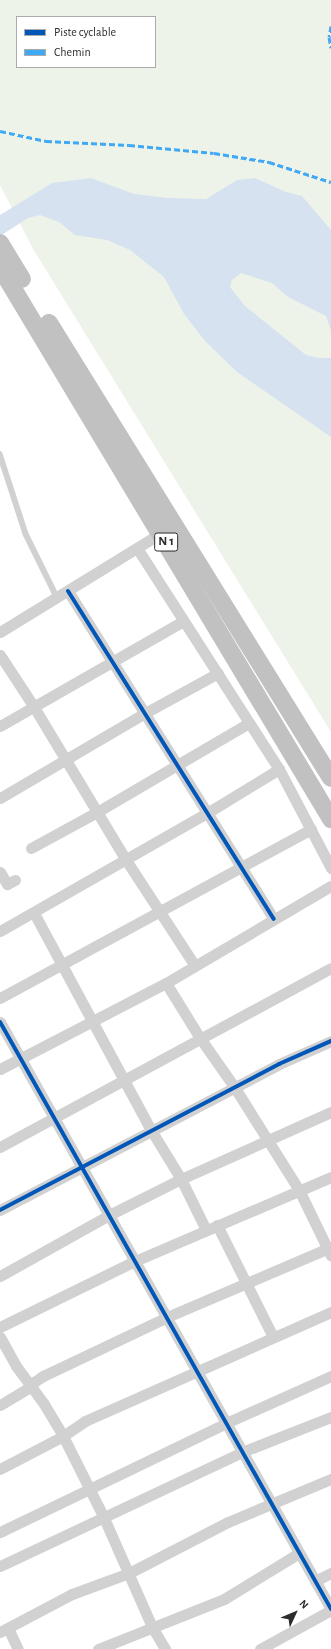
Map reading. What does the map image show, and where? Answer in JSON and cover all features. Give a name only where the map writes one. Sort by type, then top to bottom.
[{"type":"highway","name":"N 1","points":[[0,243],[331,778]]},
{"type":"highway","name":"N 1","points":[[0,267],[161,533],[331,819]]},
{"type":"street","points":[[0,632],[161,533]]},
{"type":"street","points":[[137,548],[279,769],[331,868]]},
{"type":"street","points":[[68,591],[274,919]]},
{"type":"street","points":[[0,726],[184,621]]},
{"type":"street","points":[[0,655],[34,707],[126,860],[195,966]]},
{"type":"street","points":[[0,798],[145,713],[218,673]]},
{"type":"street","points":[[31,848],[97,812],[249,723]]},
{"type":"street","points":[[0,931],[34,913],[207,813],[279,769]]},
{"type":"street","points":[[0,998],[63,965],[311,828]]},
{"type":"street","points":[[0,872],[7,884],[15,880]]},
{"type":"street","points":[[0,1069],[94,1021],[195,966],[331,886]]},
{"type":"street","points":[[34,913],[94,1021],[151,1130],[181,1178],[206,1230]]},
{"type":"street","points":[[0,1148],[331,968]]},
{"type":"street","points":[[0,1405],[30,1387],[34,1382],[43,1376],[167,1317],[246,1283],[330,1251],[299,1190],[235,1088],[200,1038],[166,982]]},
{"type":"street","points":[[0,1022],[331,1610],[260,1649]]},
{"type":"street","points":[[0,1210],[279,1064],[331,1041]]},
{"type":"street","points":[[0,1276],[109,1215],[181,1178],[331,1112]]},
{"type":"street","points":[[0,1328],[135,1261],[331,1177]]},
{"type":"street","points":[[217,1225],[273,1337]]},
{"type":"street","points":[[0,1469],[85,1422],[196,1370],[330,1314]]},
{"type":"street","points":[[0,1336],[16,1366],[44,1404],[62,1436],[104,1518],[152,1627],[165,1649]]},
{"type":"street","points":[[0,1532],[226,1423],[331,1376]]},
{"type":"street","points":[[0,1566],[242,1452],[331,1417]]},
{"type":"street","points":[[18,1649],[4,1630],[72,1594],[129,1573],[228,1522],[331,1479]]},
{"type":"street","points":[[98,1649],[224,1599],[299,1553]]},
{"type":"street","points":[[315,1581],[331,1573]]},
{"type":"lane","points":[[0,454],[26,534],[57,597]]},
{"type":"shaded area","points":[[0,0],[331,0],[331,732],[33,249],[0,185]]},
{"type":"water","points":[[91,178],[134,194],[168,198],[206,199],[237,180],[255,178],[286,192],[302,196],[331,230],[331,331],[326,316],[288,297],[272,283],[241,273],[232,280],[230,287],[245,306],[306,355],[319,358],[331,358],[331,437],[237,372],[205,341],[184,314],[164,277],[130,250],[107,240],[75,235],[59,222],[40,215],[28,218],[0,236],[0,215],[52,183]]},
{"type":"marked path","points":[[331,26],[329,37],[331,48]]},
{"type":"marked path","points":[[0,131],[46,141],[129,145],[214,153],[269,162],[331,182]]},
{"type":"cycle path","points":[[68,591],[274,919]]},
{"type":"cycle path","points":[[0,1022],[331,1609]]},
{"type":"cycle path","points":[[0,1210],[279,1064],[331,1041]]}]
